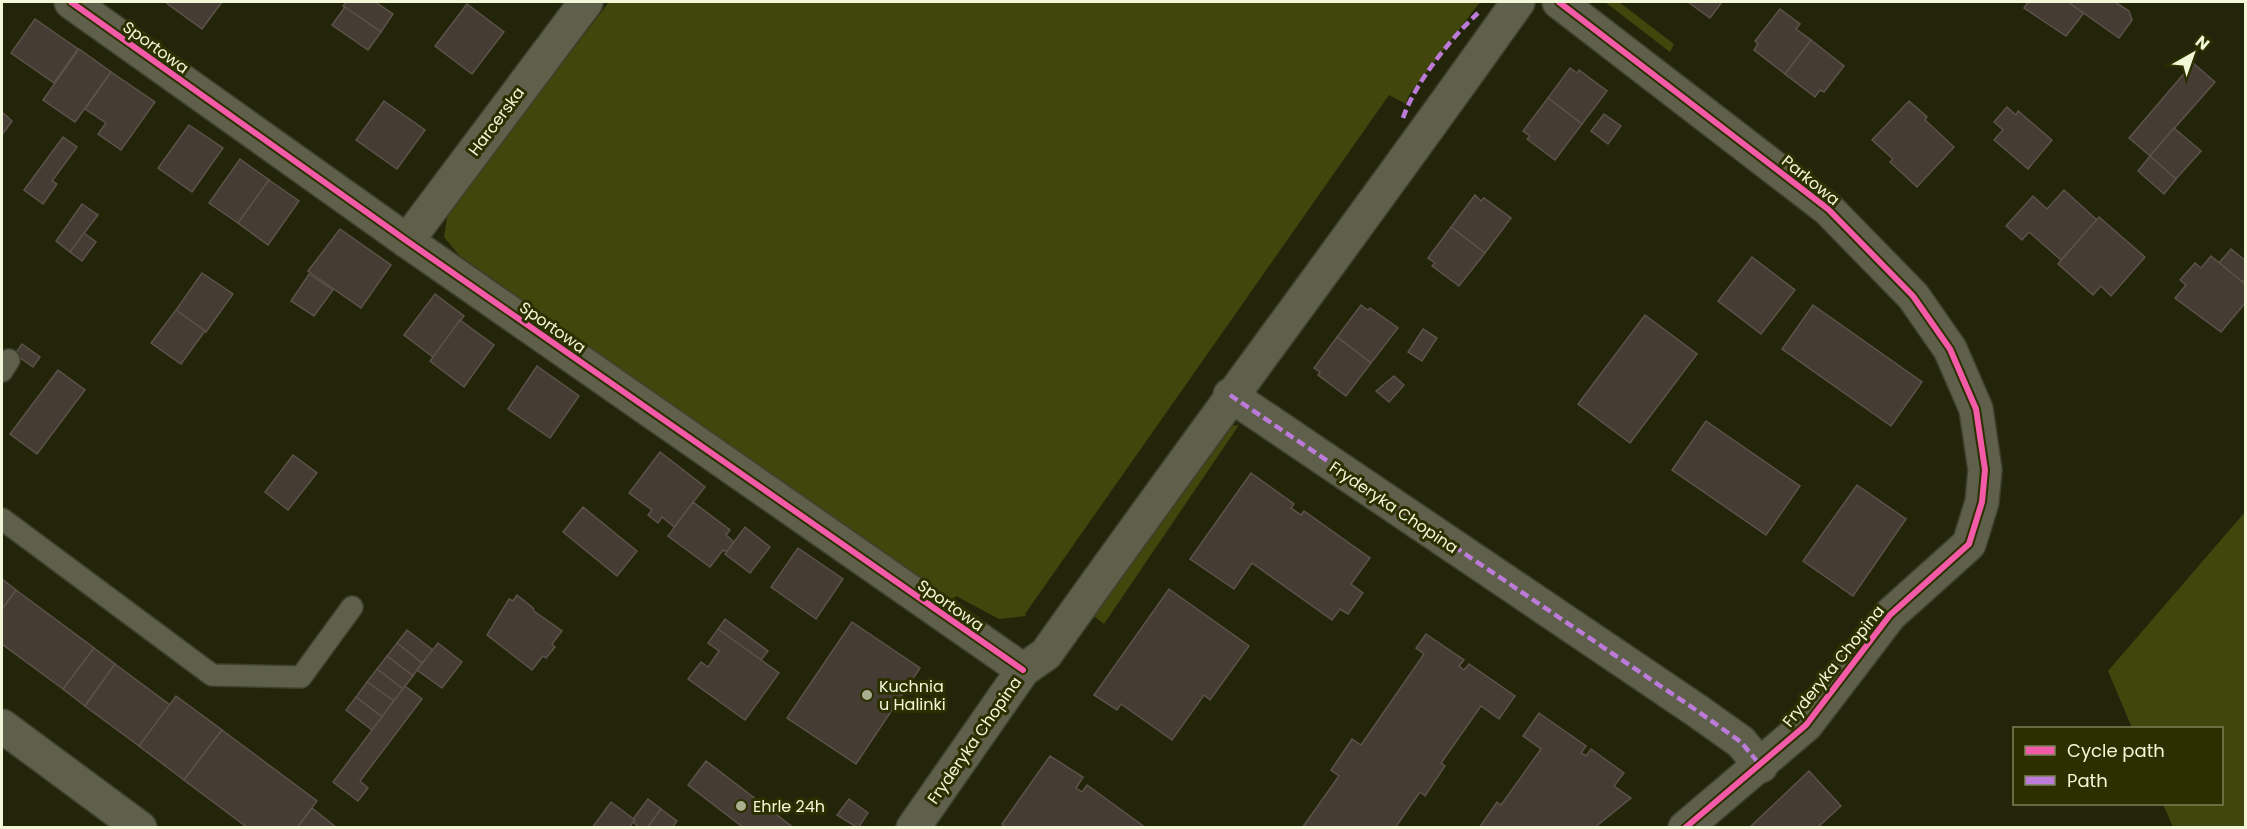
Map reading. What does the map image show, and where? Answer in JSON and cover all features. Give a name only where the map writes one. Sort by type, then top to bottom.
[{"type":"street","name":"Sportowa","points":[[71,2],[407,241],[1023,670]]},
{"type":"street","name":"Harcerska","points":[[407,241],[586,2]]},
{"type":"street","name":"Fryderyka Chopina","points":[[913,828],[1023,670],[1046,654],[1230,396],[1402,166],[1518,2]]},
{"type":"street","name":"Parkowa","points":[[1559,2],[1828,209],[1913,296],[1950,349],[1976,409],[1985,470]]},
{"type":"street","name":"Fryderyka Chopina","points":[[1230,396],[1696,710],[1741,742],[1761,766]]},
{"type":"street","name":"Fryderyka Chopina","points":[[1685,828],[1761,766],[1806,725],[1890,615],[1969,544],[1982,502],[1985,470]]},
{"type":"street","points":[[4,732],[140,828]]},
{"type":"lane","points":[[2,519],[212,675],[301,677],[352,607]]},
{"type":"green space","points":[[609,2],[1480,2],[1409,95],[1406,104],[1389,95],[1025,614],[1026,616],[999,619],[956,596],[949,604],[459,255],[444,237],[447,218],[455,204]]},
{"type":"green space","points":[[1605,2],[1619,2],[1674,44],[1670,52]]},
{"type":"green space","points":[[1239,425],[1104,624],[1095,617],[1093,598],[1225,427]]},
{"type":"green space","points":[[2245,512],[2245,827],[2173,827],[2163,805],[2223,805],[2223,727],[2132,727],[2108,671]]},
{"type":"building","points":[[165,2],[222,2],[202,29]]},
{"type":"building","points":[[346,2],[375,2],[393,14],[381,32],[343,6]]},
{"type":"building","points":[[1688,2],[1722,2],[1710,18]]},
{"type":"building","points":[[2028,2],[2068,2],[2084,13],[2066,36],[2024,8]]},
{"type":"building","points":[[2068,2],[2115,2],[2129,11],[2132,20],[2119,38]]},
{"type":"building","points":[[467,4],[504,32],[472,74],[435,46]]},
{"type":"building","points":[[345,7],[381,32],[368,50],[332,25]]},
{"type":"building","points":[[1780,9],[1800,24],[1796,29],[1811,40],[1785,74],[1754,50],[1758,44],[1755,41]]},
{"type":"building","points":[[35,19],[78,49],[54,83],[11,53]]},
{"type":"building","points":[[1811,40],[1844,66],[1824,92],[1820,90],[1815,97],[1785,74]]},
{"type":"building","points":[[79,49],[111,72],[75,122],[43,100]]},
{"type":"building","points":[[2193,63],[2215,82],[2150,156],[2129,138]]},
{"type":"building","points":[[1570,68],[1577,73],[1579,70],[1607,91],[1582,124],[1548,98]]},
{"type":"building","points":[[111,72],[155,102],[121,150],[98,134],[106,123],[85,109]]},
{"type":"building","points":[[1548,98],[1582,124],[1555,160],[1527,139],[1530,136],[1523,131]]},
{"type":"building","points":[[384,101],[425,130],[397,169],[356,140]]},
{"type":"building","points":[[1909,101],[1927,117],[1925,120],[1954,147],[1917,187],[1890,162],[1893,159],[1872,140]]},
{"type":"building","points":[[2007,107],[2016,115],[2018,111],[2052,140],[2028,169],[1994,140],[2003,130],[1994,122]]},
{"type":"building","points":[[2,112],[12,121],[2,135]]},
{"type":"building","points":[[1604,114],[1621,126],[1608,144],[1591,131]]},
{"type":"building","points":[[189,125],[223,148],[192,192],[158,168]]},
{"type":"building","points":[[2174,128],[2201,151],[2176,179],[2150,156]]},
{"type":"building","points":[[63,137],[77,147],[52,181],[57,184],[43,204],[24,190]]},
{"type":"building","points":[[2150,156],[2176,179],[2164,194],[2138,171]]},
{"type":"building","points":[[240,159],[269,180],[238,223],[209,203]]},
{"type":"building","points":[[269,180],[299,201],[268,245],[238,223]]},
{"type":"building","points":[[2064,190],[2097,220],[2061,260],[2029,232],[2022,240],[2006,226],[2033,196],[2047,209]]},
{"type":"building","points":[[1475,195],[1481,201],[1484,198],[1511,218],[1485,253],[1451,227]]},
{"type":"building","points":[[82,204],[98,215],[70,252],[56,241]]},
{"type":"building","points":[[2099,217],[2145,257],[2111,296],[2101,286],[2093,295],[2058,264]]},
{"type":"building","points":[[1451,227],[1485,253],[1459,286],[1432,266],[1435,263],[1428,258]]},
{"type":"building","points":[[340,229],[391,265],[361,308],[308,271]]},
{"type":"building","points":[[84,233],[96,242],[82,261],[70,252]]},
{"type":"building","points":[[2231,249],[2246,261],[2246,278],[2242,282],[2219,263]]},
{"type":"building","points":[[2211,256],[2246,285],[2246,302],[2221,332],[2175,298],[2186,285],[2180,280],[2195,263],[2201,268]]},
{"type":"building","points":[[1752,257],[1795,290],[1761,334],[1718,301]]},
{"type":"building","points":[[202,273],[233,294],[206,332],[176,310]]},
{"type":"building","points":[[309,274],[333,290],[314,316],[291,301]]},
{"type":"building","points":[[435,294],[464,316],[433,357],[404,335]]},
{"type":"building","points":[[1361,305],[1368,310],[1370,308],[1398,328],[1371,363],[1337,337]]},
{"type":"building","points":[[1813,305],[1922,382],[1891,426],[1782,349]]},
{"type":"building","points":[[176,310],[205,331],[181,364],[151,343]]},
{"type":"building","points":[[1645,315],[1697,354],[1630,443],[1578,404]]},
{"type":"building","points":[[460,320],[494,345],[464,387],[430,361]]},
{"type":"building","points":[[1423,329],[1437,338],[1422,361],[1408,352]]},
{"type":"building","points":[[1337,337],[1371,363],[1346,396],[1318,375],[1320,372],[1314,368]]},
{"type":"building","points":[[22,344],[40,357],[33,367],[15,354]]},
{"type":"building","points":[[537,366],[579,396],[550,438],[508,409]]},
{"type":"building","points":[[58,370],[85,390],[37,454],[10,434]]},
{"type":"building","points":[[1394,376],[1404,385],[1389,402],[1376,391]]},
{"type":"building","points":[[1706,421],[1800,486],[1766,535],[1672,470]]},
{"type":"building","points":[[660,452],[705,487],[674,527],[662,517],[658,523],[648,515],[652,510],[629,493]]},
{"type":"building","points":[[293,455],[317,473],[288,510],[265,492]]},
{"type":"building","points":[[1251,473],[1294,504],[1291,508],[1301,515],[1304,511],[1370,558],[1351,584],[1363,593],[1348,614],[1340,609],[1332,620],[1252,563],[1234,589],[1190,559]]},
{"type":"building","points":[[1857,485],[1906,519],[1853,596],[1803,561]]},
{"type":"building","points":[[693,502],[730,530],[726,535],[734,542],[727,552],[723,550],[710,567],[668,536]]},
{"type":"building","points":[[583,507],[637,551],[617,576],[563,532]]},
{"type":"building","points":[[745,527],[770,547],[750,573],[725,554]]},
{"type":"building","points":[[798,548],[843,579],[816,619],[771,587]]},
{"type":"building","points":[[2,579],[16,590],[2,609]]},
{"type":"building","points":[[1169,589],[1249,646],[1210,700],[1204,695],[1172,740],[1121,704],[1117,710],[1094,695]]},
{"type":"building","points":[[16,590],[94,648],[63,689],[2,644],[2,609]]},
{"type":"building","points":[[517,595],[534,611],[562,631],[552,644],[555,647],[546,658],[543,656],[532,670],[487,635],[509,599],[513,601]]},
{"type":"building","points":[[725,619],[768,651],[761,660],[718,629]]},
{"type":"building","points":[[852,622],[920,668],[856,764],[787,718]]},
{"type":"building","points":[[718,629],[779,673],[745,720],[688,679],[701,662],[708,667],[719,651],[708,643]]},
{"type":"building","points":[[407,630],[433,650],[422,663],[397,643]]},
{"type":"building","points":[[1426,634],[1464,660],[1459,666],[1464,670],[1469,664],[1515,696],[1499,719],[1481,706],[1441,763],[1445,766],[1425,796],[1420,792],[1395,828],[1302,828],[1339,776],[1331,770],[1352,739],[1361,745],[1424,654],[1416,648]]},
{"type":"building","points":[[397,643],[422,663],[413,676],[387,656]]},
{"type":"building","points":[[438,643],[462,662],[442,688],[417,670]]},
{"type":"building","points":[[94,648],[115,664],[85,706],[63,689]]},
{"type":"building","points":[[387,656],[413,676],[403,689],[377,669]]},
{"type":"building","points":[[115,664],[170,705],[139,746],[85,706]]},
{"type":"building","points":[[377,669],[403,689],[394,701],[367,682]]},
{"type":"building","points":[[367,682],[394,701],[382,717],[356,697]]},
{"type":"building","points":[[405,686],[422,699],[360,781],[368,788],[358,801],[333,782]]},
{"type":"building","points":[[176,696],[222,730],[184,780],[139,746]]},
{"type":"building","points":[[356,697],[382,717],[372,730],[346,710]]},
{"type":"building","points":[[1539,713],[1586,746],[1581,753],[1586,756],[1591,749],[1624,773],[1614,786],[1631,798],[1594,828],[1479,828],[1497,802],[1501,805],[1541,749],[1523,736]]},
{"type":"building","points":[[222,730],[317,801],[297,828],[248,828],[184,780]]},
{"type":"building","points":[[1050,756],[1083,777],[1076,788],[1082,792],[1087,785],[1146,828],[1007,828],[1002,824]]},
{"type":"building","name":"Ehrle 24h","points":[[706,761],[794,828],[744,828],[688,785]]},
{"type":"building","points":[[1809,771],[1841,806],[1817,828],[1749,828]]},
{"type":"building","points":[[648,799],[661,809],[647,828],[640,828],[633,822],[633,819]]},
{"type":"building","points":[[849,799],[868,813],[858,828],[837,815]]},
{"type":"building","points":[[611,802],[635,820],[629,828],[592,828]]},
{"type":"building","points":[[312,808],[337,828],[297,828]]},
{"type":"building","points":[[661,809],[677,821],[672,828],[647,828]]},
{"type":"marked path","points":[[1403,118],[1416,90],[1434,62],[1478,13]]},
{"type":"marked path","points":[[1230,395],[1696,710],[1741,742],[1761,766]]},
{"type":"cycle path","points":[[71,2],[407,241],[1023,670]]},
{"type":"cycle path","points":[[1559,2],[1828,209],[1913,296],[1950,349],[1976,409],[1985,470],[1982,502],[1969,544],[1890,615],[1806,725],[1685,828]]},
{"type":"place","name":"Kuchnia u Halinki","points":[[867,695]]},
{"type":"place","name":"Ehrle 24h","points":[[741,806]]}]
